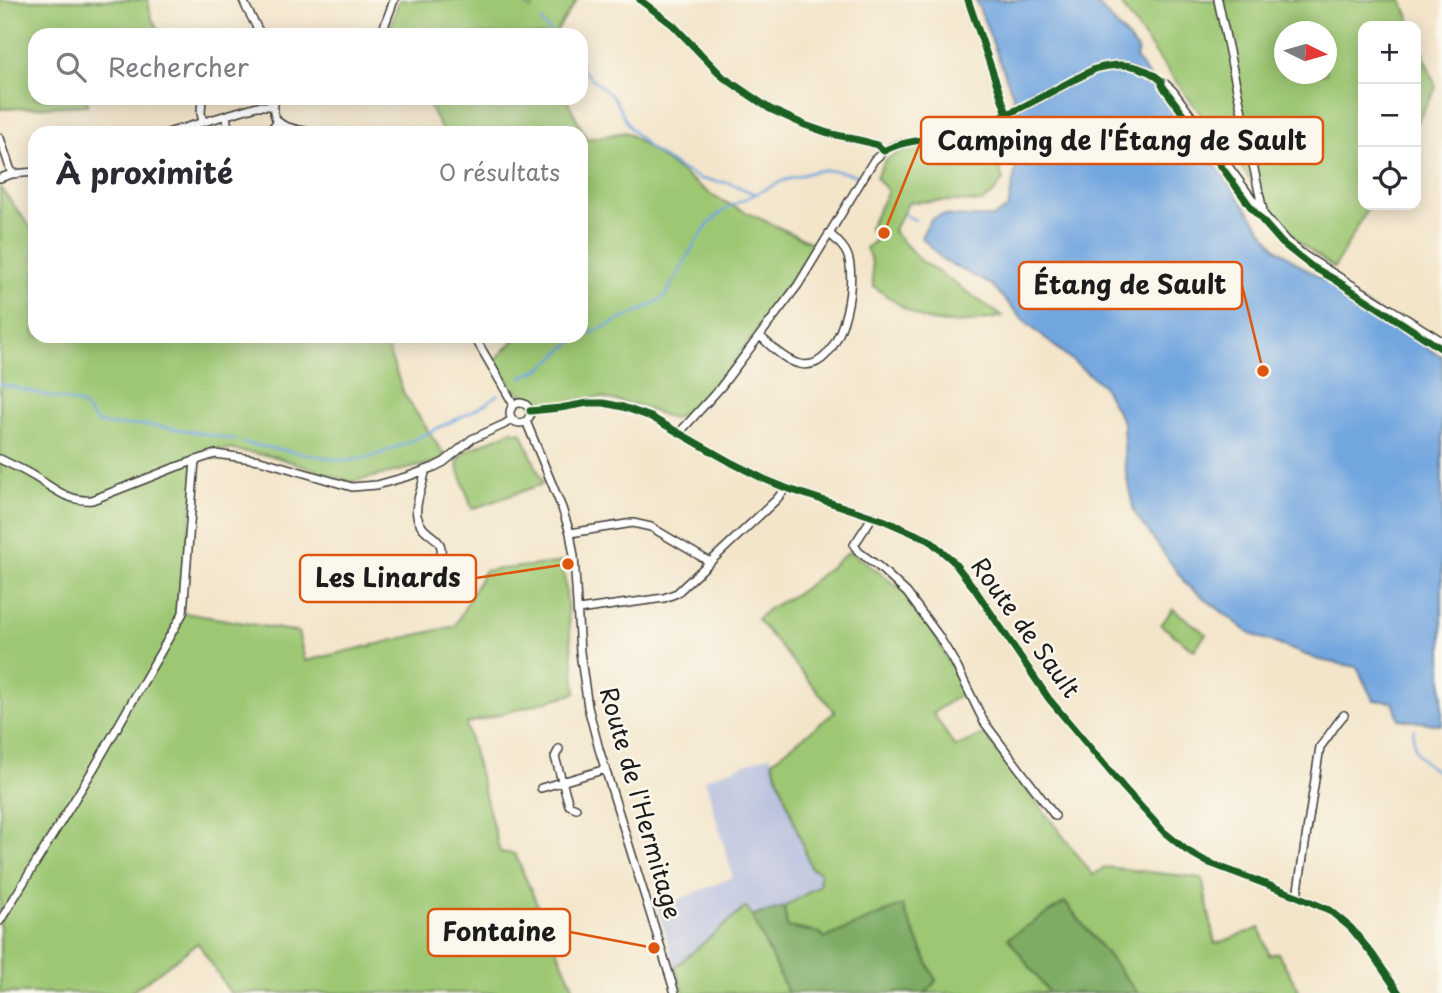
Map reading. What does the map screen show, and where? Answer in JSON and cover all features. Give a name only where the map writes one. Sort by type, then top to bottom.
[{"type":"street","points":[[243,0],[257,28]]},
{"type":"street","points":[[384,28],[394,0]]},
{"type":"street","points":[[640,0],[673,25],[723,77],[770,109],[828,133],[877,145],[884,151]]},
{"type":"street","points":[[968,0],[1009,113]]},
{"type":"street","points":[[1218,0],[1264,215]]},
{"type":"street","points":[[680,432],[720,388],[798,285],[874,160],[884,151],[894,145],[955,135],[976,127],[1110,64],[1136,66],[1148,71],[1172,91],[1286,241],[1305,256],[1442,341]]},
{"type":"street","points":[[202,105],[203,122]]},
{"type":"street","points":[[190,126],[261,105]]},
{"type":"street","points":[[273,126],[274,105]]},
{"type":"street","points":[[226,116],[228,126]]},
{"type":"street","points":[[0,138],[12,174]]},
{"type":"street","points":[[0,178],[28,173]]},
{"type":"street","points":[[760,336],[786,358],[800,365],[816,364],[829,353],[839,337],[852,279],[848,256],[829,233]]},
{"type":"street","points":[[478,343],[514,405]]},
{"type":"street","points":[[524,403],[530,411],[526,421],[520,423],[512,419],[510,413],[514,405],[524,403]]},
{"type":"street","name":"Route de Sault","points":[[530,411],[588,403],[623,407],[651,417],[732,463],[786,488],[873,516],[929,540],[952,560],[974,589],[1049,699],[1164,832],[1185,850],[1206,862],[1329,910],[1351,928],[1399,993]]},
{"type":"street","points":[[0,459],[80,501],[92,500],[215,454],[260,460],[352,487],[377,485],[425,471],[444,462],[472,439],[512,419]]},
{"type":"street","name":"Route de l'Hermitage","points":[[526,421],[570,533],[580,652],[588,707],[675,993]]},
{"type":"street","points":[[0,921],[94,768],[183,613],[195,460]]},
{"type":"street","points":[[425,471],[416,513],[422,527],[441,545],[442,557],[436,569]]},
{"type":"street","points":[[578,610],[677,593],[786,488]]},
{"type":"street","points":[[873,516],[854,544],[859,552],[907,593],[956,663],[984,722],[1055,816]]},
{"type":"street","points":[[570,533],[633,523],[643,524],[710,562]]},
{"type":"street","points":[[1297,896],[1320,747],[1344,715]]},
{"type":"street","points":[[559,749],[555,757],[562,782],[569,806],[576,808]]},
{"type":"street","points":[[541,788],[606,769]]},
{"type":"shaded area","points":[[770,755],[811,868],[820,871],[819,886],[784,907],[752,916],[745,908],[675,967],[658,908],[733,877],[705,779]]},
{"type":"green space","points":[[0,0],[148,0],[151,17],[157,28],[28,28],[28,105],[87,105],[0,109]]},
{"type":"green space","points":[[399,0],[521,0],[531,9],[538,0],[577,0],[559,28],[390,28]]},
{"type":"green space","points":[[1118,0],[1402,0],[1410,21],[1358,21],[1358,210],[1367,210],[1334,268],[1294,238]]},
{"type":"green space","points":[[1421,48],[1436,88],[1421,115]]},
{"type":"green space","points":[[429,105],[570,105],[580,126],[440,126]]},
{"type":"green space","points":[[626,132],[716,198],[816,245],[706,402],[673,419],[639,406],[600,397],[561,403],[536,402],[513,388],[495,360],[511,343],[588,343],[588,139]]},
{"type":"green space","points":[[946,141],[990,150],[997,159],[1003,180],[993,194],[982,202],[909,202],[893,231],[919,259],[1002,316],[960,322],[928,320],[907,310],[873,286],[872,263],[866,248],[875,240],[869,228],[888,191],[876,177],[885,161],[900,150]]},
{"type":"green space","points":[[0,187],[28,224],[28,343],[386,343],[404,394],[445,456],[437,462],[351,482],[276,457],[227,449],[198,458],[179,612],[298,632],[305,661],[455,626],[484,571],[563,562],[576,693],[466,724],[500,852],[515,854],[576,993],[230,993],[198,943],[130,993],[0,993]]},
{"type":"green space","points":[[511,431],[522,433],[543,484],[472,509],[457,464],[464,452]]},
{"type":"green space","points":[[850,551],[909,595],[938,640],[964,692],[933,713],[955,747],[984,734],[1093,875],[1105,867],[1202,878],[1215,944],[1260,928],[1269,955],[1278,953],[1300,993],[926,993],[936,980],[825,938],[820,933],[787,927],[784,907],[819,886],[820,872],[811,868],[772,761],[835,712],[757,619],[768,609],[801,591]]},
{"type":"green space","points":[[1173,609],[1206,634],[1194,650],[1161,625]]},
{"type":"green space","points":[[1065,902],[1138,993],[1049,993],[1008,938]]},
{"type":"green space","points":[[902,905],[936,981],[926,993],[788,993],[752,916],[784,907],[787,927],[820,933],[825,938]]},
{"type":"green space","points":[[746,907],[788,993],[684,993],[675,967]]},
{"type":"water","points":[[976,0],[1094,0],[1138,50],[1136,59],[1275,247],[1442,356],[1442,725],[1399,719],[1393,702],[1373,700],[1357,667],[1319,660],[1251,634],[1186,584],[1134,512],[1125,467],[1123,422],[1102,385],[1024,321],[992,285],[944,261],[921,237],[930,220],[941,215],[993,217],[1008,208],[1018,157],[1013,95]]},
{"type":"waterway","points":[[541,21],[546,28]]},
{"type":"waterway","points":[[588,75],[614,98],[630,128],[650,149],[700,179],[729,183],[753,193]]},
{"type":"waterway","points":[[588,334],[665,297],[695,243],[708,225],[729,207],[782,181],[812,172],[838,171],[860,176]]},
{"type":"waterway","points":[[904,214],[915,220]]},
{"type":"waterway","points":[[522,377],[542,368],[571,343]]},
{"type":"waterway","points":[[0,384],[81,404],[99,423],[115,426],[155,426],[236,440]]},
{"type":"waterway","points":[[243,443],[345,461],[371,457],[465,415],[498,394]]},
{"type":"waterway","points":[[1414,729],[1414,745],[1419,756],[1442,775]]},
{"type":"cycle path","points":[[640,0],[673,25],[723,77],[770,109],[828,133],[877,145],[884,151],[984,125],[1095,69],[1113,65],[1138,67],[1162,81],[1162,85],[1253,210],[1282,243],[1311,266],[1442,349]]},
{"type":"cycle path","points":[[968,0],[1007,114]]},
{"type":"cycle path","points":[[530,411],[588,403],[623,407],[651,417],[764,479],[883,520],[929,540],[952,560],[974,588],[1049,699],[1164,832],[1186,850],[1207,862],[1329,910],[1351,928],[1399,993]]},
{"type":"place","name":"Camping de l'Étang de Sault","points":[[884,233]]},
{"type":"place","name":"Étang de Sault","points":[[1263,371]]},
{"type":"place","name":"Les Linards","points":[[568,564]]},
{"type":"place","name":"Fontaine","points":[[654,948]]}]
